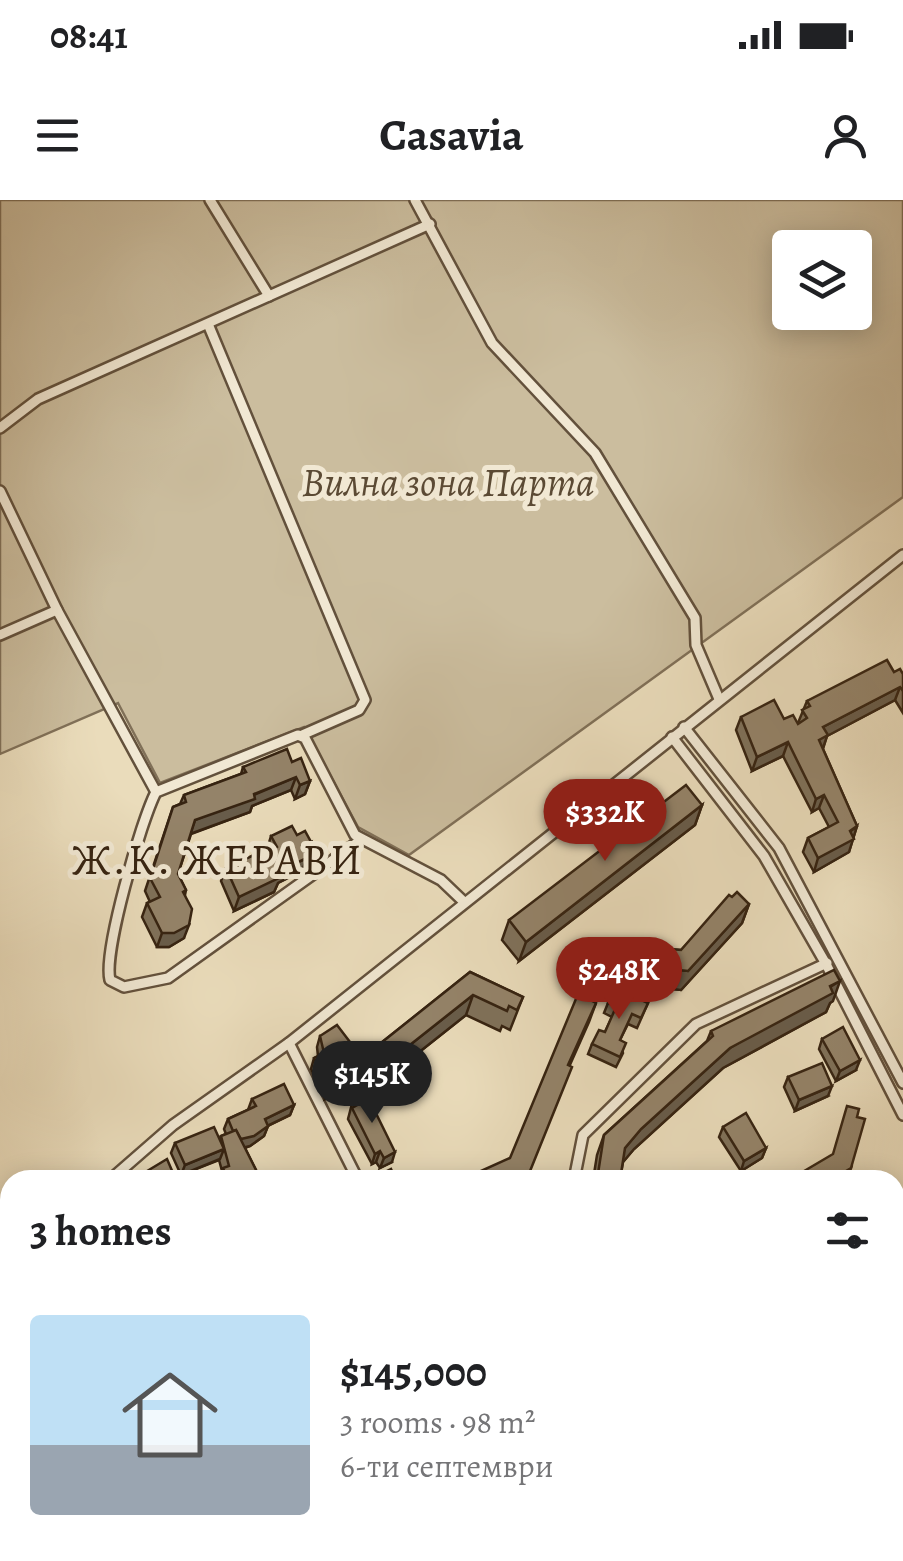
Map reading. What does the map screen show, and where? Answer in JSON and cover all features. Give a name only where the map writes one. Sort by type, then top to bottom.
[{"type":"street","points":[[210,200],[270,296]]},
{"type":"street","points":[[415,200],[492,343],[595,453],[694,618],[696,645],[719,699]]},
{"type":"street","points":[[0,428],[38,399],[430,224]]},
{"type":"street","points":[[156,792],[359,710],[364,700],[208,324]]},
{"type":"street","points":[[0,491],[57,610],[156,792],[134,857],[110,957],[110,980],[124,987],[155,982],[185,968],[361,840]]},
{"type":"street","points":[[121,1170],[173,1125],[290,1042],[903,555]]},
{"type":"street","points":[[0,635],[57,610]]},
{"type":"street","points":[[684,727],[779,848],[903,1083]]},
{"type":"street","points":[[302,735],[343,818],[361,840],[374,842],[441,880],[463,902]]},
{"type":"street","points":[[672,737],[764,856],[826,964],[903,1115]]},
{"type":"street","points":[[576,1170],[583,1136],[696,1024],[838,957]]},
{"type":"street","points":[[290,1042],[349,1170]]},
{"type":"green space","name":"Вилна зона Парта","points":[[0,200],[903,200],[903,497],[409,855],[358,827],[304,727],[160,783],[118,703],[0,754]]},
{"type":"building","points":[[887,660],[894,672],[900,669],[903,674],[903,691],[900,687],[823,727],[828,735],[819,740],[857,826],[850,831],[854,839],[818,858],[808,838],[838,822],[824,795],[816,799],[788,742],[757,757],[741,717],[774,700],[784,719],[793,715],[798,724],[807,718],[802,710],[810,706],[807,701]]},
{"type":"building","points":[[287,749],[292,762],[301,758],[310,781],[300,785],[296,777],[254,794],[255,799],[195,820],[178,874],[192,909],[189,925],[174,933],[162,933],[147,903],[160,897],[150,878],[173,807],[186,802],[184,795],[246,772],[243,767]]},
{"type":"building","points":[[686,785],[702,805],[526,942],[509,920]]},
{"type":"building","points":[[292,826],[297,835],[305,831],[311,842],[302,846],[307,858],[276,872],[279,878],[239,897],[226,868],[256,854],[259,860],[277,847],[271,836]]},
{"type":"building","points":[[737,892],[749,904],[688,971],[606,962],[608,944],[681,950],[729,895]]},
{"type":"building","points":[[834,970],[840,981],[830,986],[833,993],[730,1048],[641,1129],[625,1148],[622,1170],[599,1170],[604,1135],[713,1036],[711,1031]]},
{"type":"building","points":[[470,972],[523,997],[517,1010],[509,1006],[507,1011],[473,995],[401,1052],[397,1047],[390,1053],[381,1043]]},
{"type":"building","points":[[615,988],[648,1003],[641,1018],[632,1014],[620,1040],[626,1043],[620,1057],[592,1044],[599,1030],[605,1032],[616,1007],[608,1003]]},
{"type":"building","points":[[578,994],[596,1003],[568,1065],[572,1067],[530,1170],[483,1170],[510,1158]]},
{"type":"building","points":[[337,1025],[353,1046],[348,1052],[359,1074],[329,1088],[314,1058],[324,1053],[320,1036]]},
{"type":"building","points":[[843,1027],[860,1060],[840,1071],[822,1039]]},
{"type":"building","points":[[822,1063],[832,1086],[799,1100],[788,1077]]},
{"type":"building","points":[[284,1084],[294,1105],[265,1119],[268,1126],[254,1136],[241,1139],[228,1119],[256,1106],[252,1099]]},
{"type":"building","points":[[365,1091],[395,1152],[384,1158],[380,1151],[375,1154],[352,1108],[359,1104],[354,1096]]},
{"type":"building","points":[[847,1106],[859,1109],[857,1117],[865,1119],[851,1168],[806,1170],[833,1154]]},
{"type":"building","points":[[746,1113],[766,1148],[744,1161],[723,1127]]},
{"type":"building","points":[[214,1127],[224,1149],[185,1165],[175,1143]]},
{"type":"building","points":[[236,1130],[256,1170],[224,1170],[229,1166],[221,1136]]},
{"type":"building","points":[[167,1159],[172,1170],[149,1170]]},
{"type":"district","name":"Ж.К. ЖЕРАВИ","points":[[218,859]]}]
